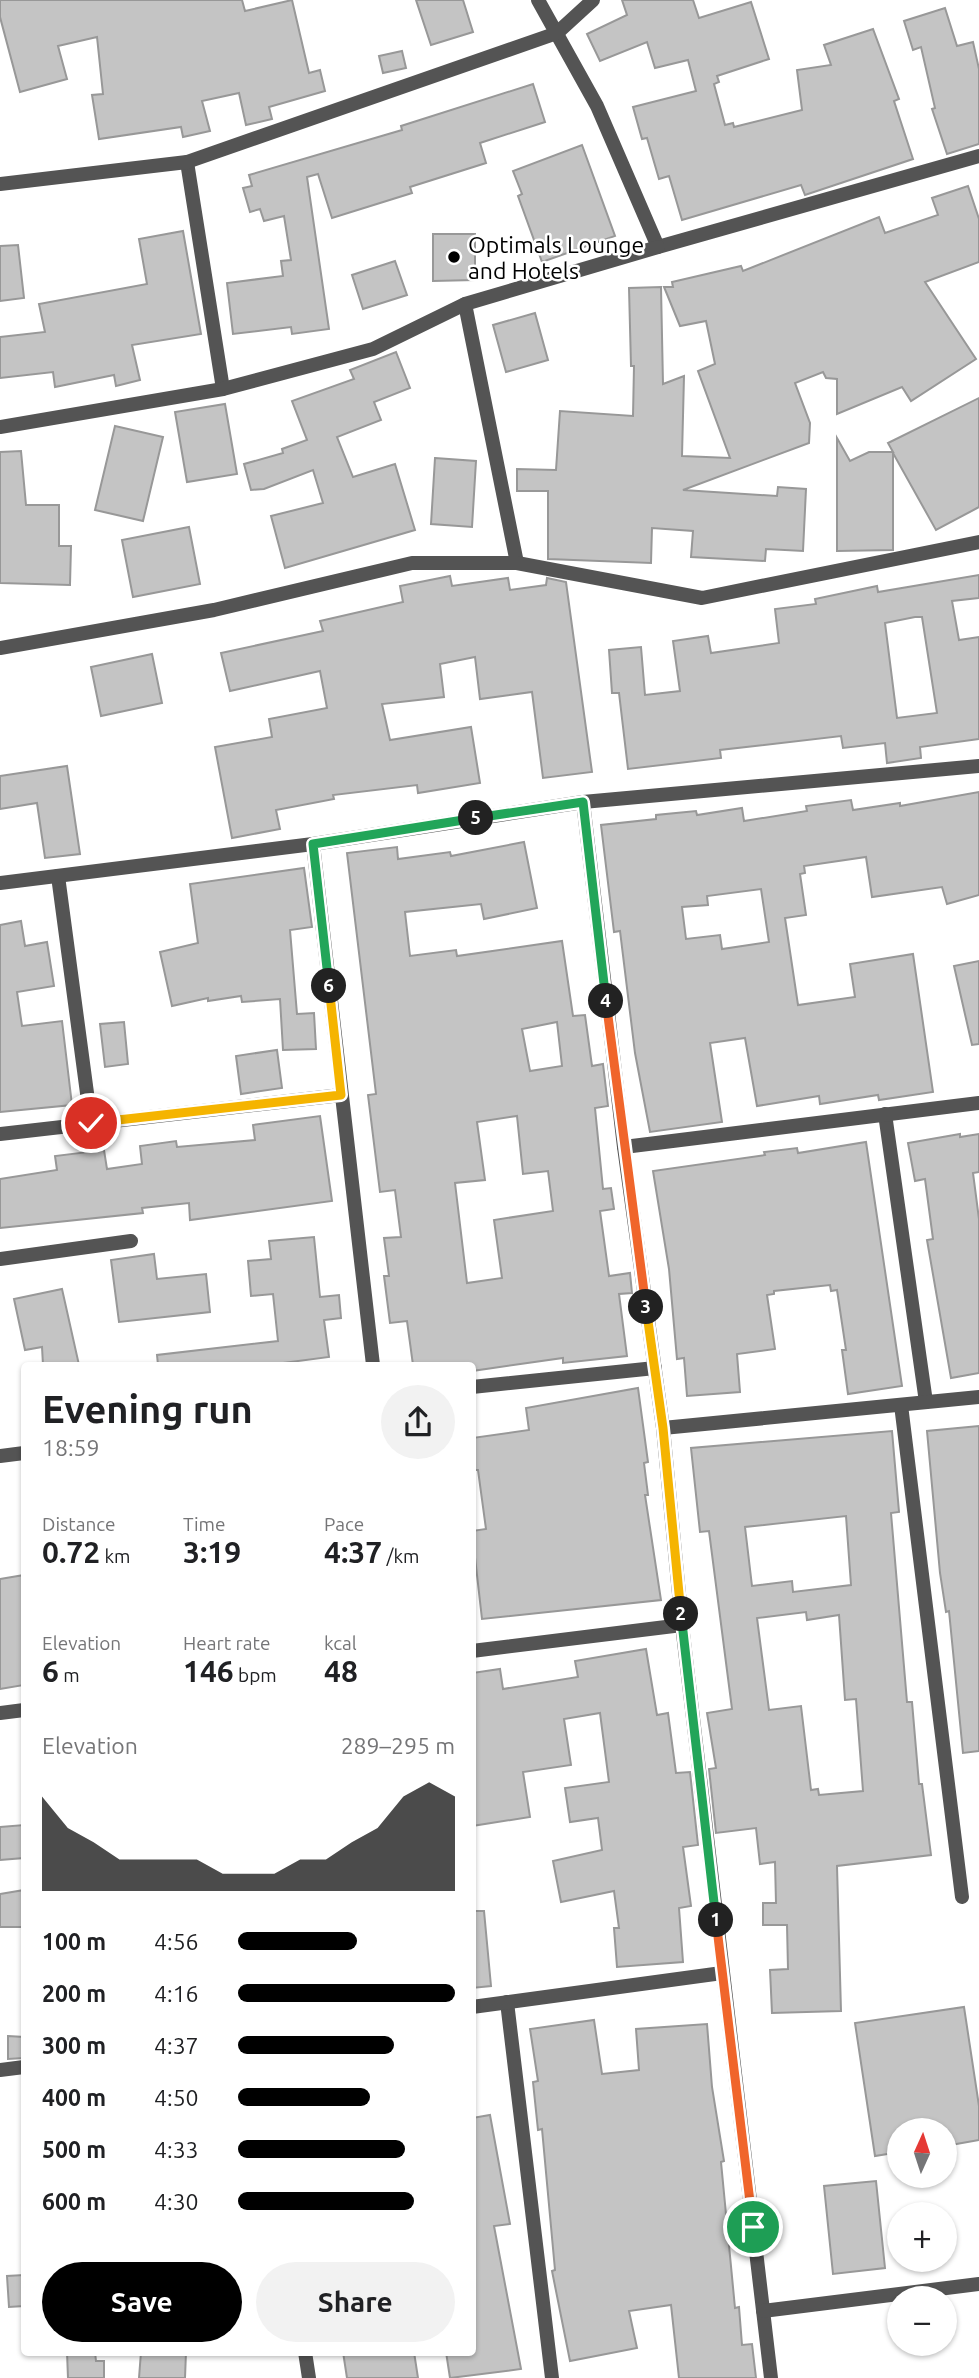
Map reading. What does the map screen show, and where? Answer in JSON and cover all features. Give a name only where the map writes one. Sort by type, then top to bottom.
[{"type":"street","points":[[538,0],[597,106],[658,247]]},
{"type":"street","points":[[0,184],[187,162],[557,33],[593,0]]},
{"type":"street","points":[[0,427],[223,389],[373,349],[465,304],[979,156]]},
{"type":"street","points":[[187,162],[223,389]]},
{"type":"street","points":[[465,304],[517,564]]},
{"type":"street","points":[[0,648],[214,610],[412,564],[517,564],[702,598],[979,542]]},
{"type":"street","points":[[0,883],[313,844],[583,802],[979,766]]},
{"type":"street","points":[[583,802],[624,1147],[663,1428],[682,1625],[771,2378]]},
{"type":"street","points":[[313,844],[373,1362]]},
{"type":"street","points":[[58,876],[91,1123]]},
{"type":"street","points":[[0,1135],[341,1095]]},
{"type":"street","points":[[624,1147],[979,1102]]},
{"type":"street","points":[[885,1114],[926,1402]]},
{"type":"street","points":[[0,1259],[131,1241]]},
{"type":"street","points":[[476,1387],[655,1368]]},
{"type":"street","points":[[663,1428],[979,1397]]},
{"type":"street","points":[[901,1405],[962,1897]]},
{"type":"street","points":[[0,1455],[21,1452]]},
{"type":"street","points":[[476,1651],[682,1625]]},
{"type":"street","points":[[0,1713],[21,1710]]},
{"type":"street","points":[[476,2006],[722,1973]]},
{"type":"street","points":[[507,2002],[553,2378]]},
{"type":"street","points":[[0,2070],[21,2067]]},
{"type":"street","points":[[763,2311],[979,2284]]},
{"type":"street","points":[[306,2356],[309,2378]]},
{"type":"building","points":[[0,0],[242,0],[245,11],[292,0],[309,73],[320,70],[325,91],[269,107],[272,119],[246,125],[239,93],[202,101],[210,131],[183,137],[181,127],[99,139],[92,95],[103,94],[97,37],[58,46],[67,79],[20,92],[0,17]]},
{"type":"building","points":[[416,0],[463,0],[473,32],[431,45]]},
{"type":"building","points":[[622,0],[693,0],[699,18],[751,2],[769,59],[717,76],[719,82],[714,84],[725,125],[733,123],[734,127],[802,110],[797,70],[831,65],[824,45],[873,29],[899,99],[894,101],[913,159],[805,195],[801,185],[682,220],[669,176],[659,179],[647,138],[642,139],[633,107],[696,91],[688,60],[655,68],[647,42],[600,61],[587,34],[627,15]]},
{"type":"building","points":[[945,8],[957,46],[973,42],[979,69],[979,144],[947,154],[932,109],[935,108],[921,47],[913,50],[904,21]]},
{"type":"building","points":[[402,51],[406,68],[383,73],[379,56]]},
{"type":"building","points":[[533,84],[545,122],[480,143],[486,163],[410,187],[412,193],[332,218],[318,174],[307,177],[329,329],[292,334],[291,327],[233,334],[227,283],[283,276],[281,261],[291,260],[284,216],[264,221],[260,209],[250,212],[243,188],[252,186],[249,175],[402,130],[401,126]]},
{"type":"building","points":[[582,145],[615,236],[542,262],[518,196],[522,194],[513,171]]},
{"type":"building","points":[[968,186],[979,219],[979,262],[925,282],[976,359],[911,401],[902,387],[837,414],[837,379],[826,378],[823,372],[795,383],[810,423],[809,443],[683,490],[777,496],[778,487],[806,489],[803,551],[766,549],[765,561],[691,557],[693,531],[652,528],[651,563],[548,559],[548,491],[517,491],[517,469],[556,470],[560,411],[633,416],[634,366],[631,366],[629,288],[661,287],[663,384],[684,376],[682,456],[730,458],[698,371],[715,364],[706,321],[680,326],[664,287],[673,287],[672,282],[741,266],[743,271],[879,217],[885,233],[938,215],[932,198]]},
{"type":"building","points":[[183,231],[201,334],[132,345],[140,380],[116,386],[114,375],[55,387],[53,372],[0,378],[0,337],[45,332],[39,304],[147,284],[139,239]]},
{"type":"building","name":"Optimals Lounge and Hotels","points":[[433,234],[475,234],[475,280],[433,281]]},
{"type":"building","points":[[18,245],[24,298],[0,301],[0,246]]},
{"type":"building","points":[[395,261],[407,295],[363,309],[352,275]]},
{"type":"building","points":[[535,313],[548,360],[506,372],[493,325]]},
{"type":"building","points":[[396,352],[410,388],[374,402],[381,420],[337,437],[353,477],[395,464],[415,530],[285,568],[271,516],[323,503],[313,470],[264,489],[251,490],[244,464],[283,453],[282,449],[307,440],[292,401],[354,379],[350,370]]},
{"type":"building","points":[[979,398],[979,507],[936,530],[893,453],[893,550],[837,551],[837,438],[850,461],[869,452],[893,452],[888,443]]},
{"type":"building","points":[[225,404],[237,474],[187,482],[175,412]]},
{"type":"building","points":[[115,426],[163,437],[143,521],[95,510]]},
{"type":"building","points":[[21,451],[26,505],[59,505],[59,546],[71,546],[70,585],[0,583],[0,452]]},
{"type":"building","points":[[435,458],[476,461],[472,527],[431,524]]},
{"type":"building","points":[[189,527],[200,584],[133,597],[122,540]]},
{"type":"building","points":[[979,575],[979,598],[952,601],[959,640],[979,637],[979,739],[920,747],[921,758],[887,763],[885,743],[843,748],[841,736],[720,750],[721,758],[628,769],[619,693],[612,693],[609,650],[641,647],[645,695],[680,691],[673,641],[708,636],[711,653],[779,643],[775,609],[816,604],[815,599],[877,586],[878,592]],"holes":[[[922,617],[937,713],[897,718],[885,623]]]},
{"type":"building","points":[[450,576],[452,586],[508,578],[510,590],[546,585],[547,578],[566,582],[592,772],[543,778],[532,692],[480,699],[475,657],[440,664],[444,697],[382,704],[390,740],[471,727],[480,783],[418,793],[417,785],[333,795],[334,799],[276,810],[280,829],[232,838],[215,747],[272,737],[269,719],[327,708],[320,671],[230,691],[221,653],[323,631],[320,621],[403,602],[400,586]]},
{"type":"building","points":[[152,654],[162,703],[101,716],[91,667]]},
{"type":"building","points":[[67,766],[80,854],[45,858],[37,803],[0,809],[0,776]]},
{"type":"building","points":[[979,792],[979,895],[947,904],[942,887],[872,897],[866,857],[804,866],[805,873],[800,874],[806,915],[785,918],[798,1005],[855,997],[850,964],[913,954],[933,1092],[879,1100],[878,1095],[820,1104],[819,1096],[757,1106],[745,1038],[710,1043],[722,1122],[650,1132],[635,1053],[620,931],[614,932],[601,825],[656,819],[656,815],[696,811],[697,815],[742,808],[744,821],[807,811],[806,806],[851,800],[853,810],[900,803],[900,806]],"holes":[[[761,889],[769,942],[722,949],[720,935],[686,939],[682,907],[708,905],[707,896]]]},
{"type":"building","points":[[524,842],[537,908],[484,919],[481,904],[405,912],[410,956],[456,950],[457,956],[562,941],[573,1016],[585,1015],[592,1066],[603,1064],[608,1106],[595,1108],[603,1189],[611,1188],[614,1209],[600,1211],[609,1276],[630,1273],[632,1293],[619,1294],[627,1356],[563,1363],[563,1358],[476,1370],[476,1362],[413,1362],[407,1321],[390,1323],[384,1276],[389,1276],[384,1238],[401,1237],[395,1190],[380,1192],[368,1095],[376,1094],[347,853],[397,847],[398,859],[450,852],[451,856]],"holes":[[[557,1022],[562,1066],[530,1071],[522,1029]],[[517,1116],[523,1174],[548,1171],[553,1211],[494,1220],[502,1278],[467,1283],[455,1183],[485,1180],[477,1122]]]},
{"type":"building","points":[[304,868],[312,927],[290,930],[297,1014],[314,1013],[316,1049],[283,1050],[280,999],[242,1002],[241,996],[208,1001],[208,998],[172,1006],[160,952],[198,943],[190,884]]},
{"type":"building","points":[[21,921],[25,946],[47,942],[54,986],[17,992],[22,1026],[62,1021],[72,1105],[0,1112],[0,925]]},
{"type":"building","points":[[979,961],[979,1044],[972,1045],[954,966]]},
{"type":"building","points":[[124,1022],[128,1064],[105,1067],[100,1024]]},
{"type":"building","points":[[277,1050],[282,1088],[241,1094],[236,1056]]},
{"type":"building","points":[[320,1116],[332,1201],[190,1220],[189,1203],[142,1208],[143,1213],[0,1228],[0,1179],[57,1170],[55,1156],[104,1150],[107,1169],[142,1164],[140,1146],[176,1141],[177,1147],[255,1140],[253,1125]]},
{"type":"building","points":[[960,1134],[960,1137],[979,1134],[979,1172],[973,1173],[979,1219],[979,1373],[951,1378],[927,1240],[933,1239],[925,1179],[915,1181],[908,1143]]},
{"type":"building","points":[[866,1142],[902,1386],[848,1394],[842,1350],[846,1350],[837,1290],[831,1291],[830,1285],[774,1291],[774,1294],[767,1295],[775,1349],[737,1354],[740,1392],[687,1396],[684,1358],[677,1359],[669,1269],[653,1171],[765,1155],[764,1152],[797,1148],[798,1153]]},
{"type":"building","points":[[314,1237],[320,1297],[339,1295],[341,1318],[324,1320],[329,1357],[291,1362],[158,1362],[157,1355],[278,1341],[273,1294],[251,1296],[248,1261],[271,1259],[269,1241]]},
{"type":"building","points":[[154,1254],[157,1279],[206,1274],[210,1312],[119,1322],[111,1260]]},
{"type":"building","points":[[62,1289],[78,1362],[43,1362],[42,1347],[25,1350],[14,1299]]},
{"type":"building","points":[[638,1388],[648,1462],[644,1463],[648,1495],[645,1495],[661,1600],[482,1619],[476,1566],[476,1530],[486,1529],[476,1470],[476,1437],[529,1430],[526,1408]]},
{"type":"building","points":[[979,1426],[979,1751],[963,1753],[949,1611],[946,1612],[940,1573],[927,1431]]},
{"type":"building","points":[[892,1431],[899,1512],[891,1513],[907,1702],[912,1702],[919,1784],[922,1784],[931,1855],[837,1866],[841,2011],[772,2013],[770,1970],[788,1969],[787,1925],[763,1925],[763,1903],[776,1903],[775,1862],[760,1864],[756,1828],[716,1833],[709,1769],[716,1768],[707,1713],[732,1709],[709,1531],[700,1532],[691,1448]],"holes":[[[846,1516],[851,1585],[793,1592],[792,1581],[752,1586],[745,1527]],[[806,1612],[807,1620],[839,1615],[845,1700],[856,1699],[863,1791],[819,1795],[818,1789],[811,1790],[801,1706],[769,1710],[757,1618]]]},
{"type":"building","points":[[21,1576],[21,1686],[0,1689],[0,1579]]},
{"type":"building","points":[[646,1649],[657,1715],[668,1713],[676,1773],[690,1772],[698,1845],[683,1847],[691,1906],[679,1908],[683,1962],[617,1967],[614,1928],[619,1928],[614,1891],[561,1902],[553,1861],[602,1850],[598,1818],[570,1822],[565,1788],[609,1782],[600,1713],[564,1719],[571,1765],[523,1772],[530,1817],[476,1825],[476,1672],[500,1669],[503,1689],[578,1677],[575,1661]]},
{"type":"building","points":[[21,1825],[21,1858],[0,1860],[0,1827]]},
{"type":"building","points":[[21,1890],[21,1927],[0,1927],[0,1894]]},
{"type":"building","points":[[476,1911],[484,1911],[491,1986],[476,1988]]},
{"type":"building","points":[[964,2007],[979,2106],[979,2140],[957,2144],[957,2118],[887,2118],[887,2154],[875,2156],[855,2023]]},
{"type":"building","points":[[594,2020],[602,2074],[639,2070],[636,2029],[707,2024],[712,2087],[724,2161],[721,2162],[735,2308],[739,2307],[742,2345],[752,2344],[756,2378],[679,2378],[671,2305],[629,2311],[637,2348],[570,2361],[552,2271],[555,2270],[542,2129],[538,2130],[533,2082],[538,2081],[530,2029]]},
{"type":"building","points":[[8,2036],[21,2037],[21,2058],[8,2059]]},
{"type":"building","points":[[490,2115],[510,2224],[494,2226],[521,2369],[450,2378],[447,2356],[476,2356],[476,2117]]},
{"type":"building","points":[[876,2181],[885,2268],[833,2274],[824,2186]]},
{"type":"building","points":[[21,2275],[21,2306],[9,2307],[7,2276]]},
{"type":"building","points":[[67,2356],[95,2356],[96,2361],[104,2361],[104,2378],[68,2378]]},
{"type":"building","points":[[141,2356],[186,2356],[185,2378],[139,2378]]},
{"type":"building","points":[[344,2356],[415,2356],[418,2378],[347,2378]]},
{"type":"place","name":"Optimals Lounge and Hotels","points":[[454,257]]},
{"type":"route","points":[[91,1123],[341,1095],[313,844],[583,802],[624,1147],[663,1428],[682,1625],[753,2227]]}]
